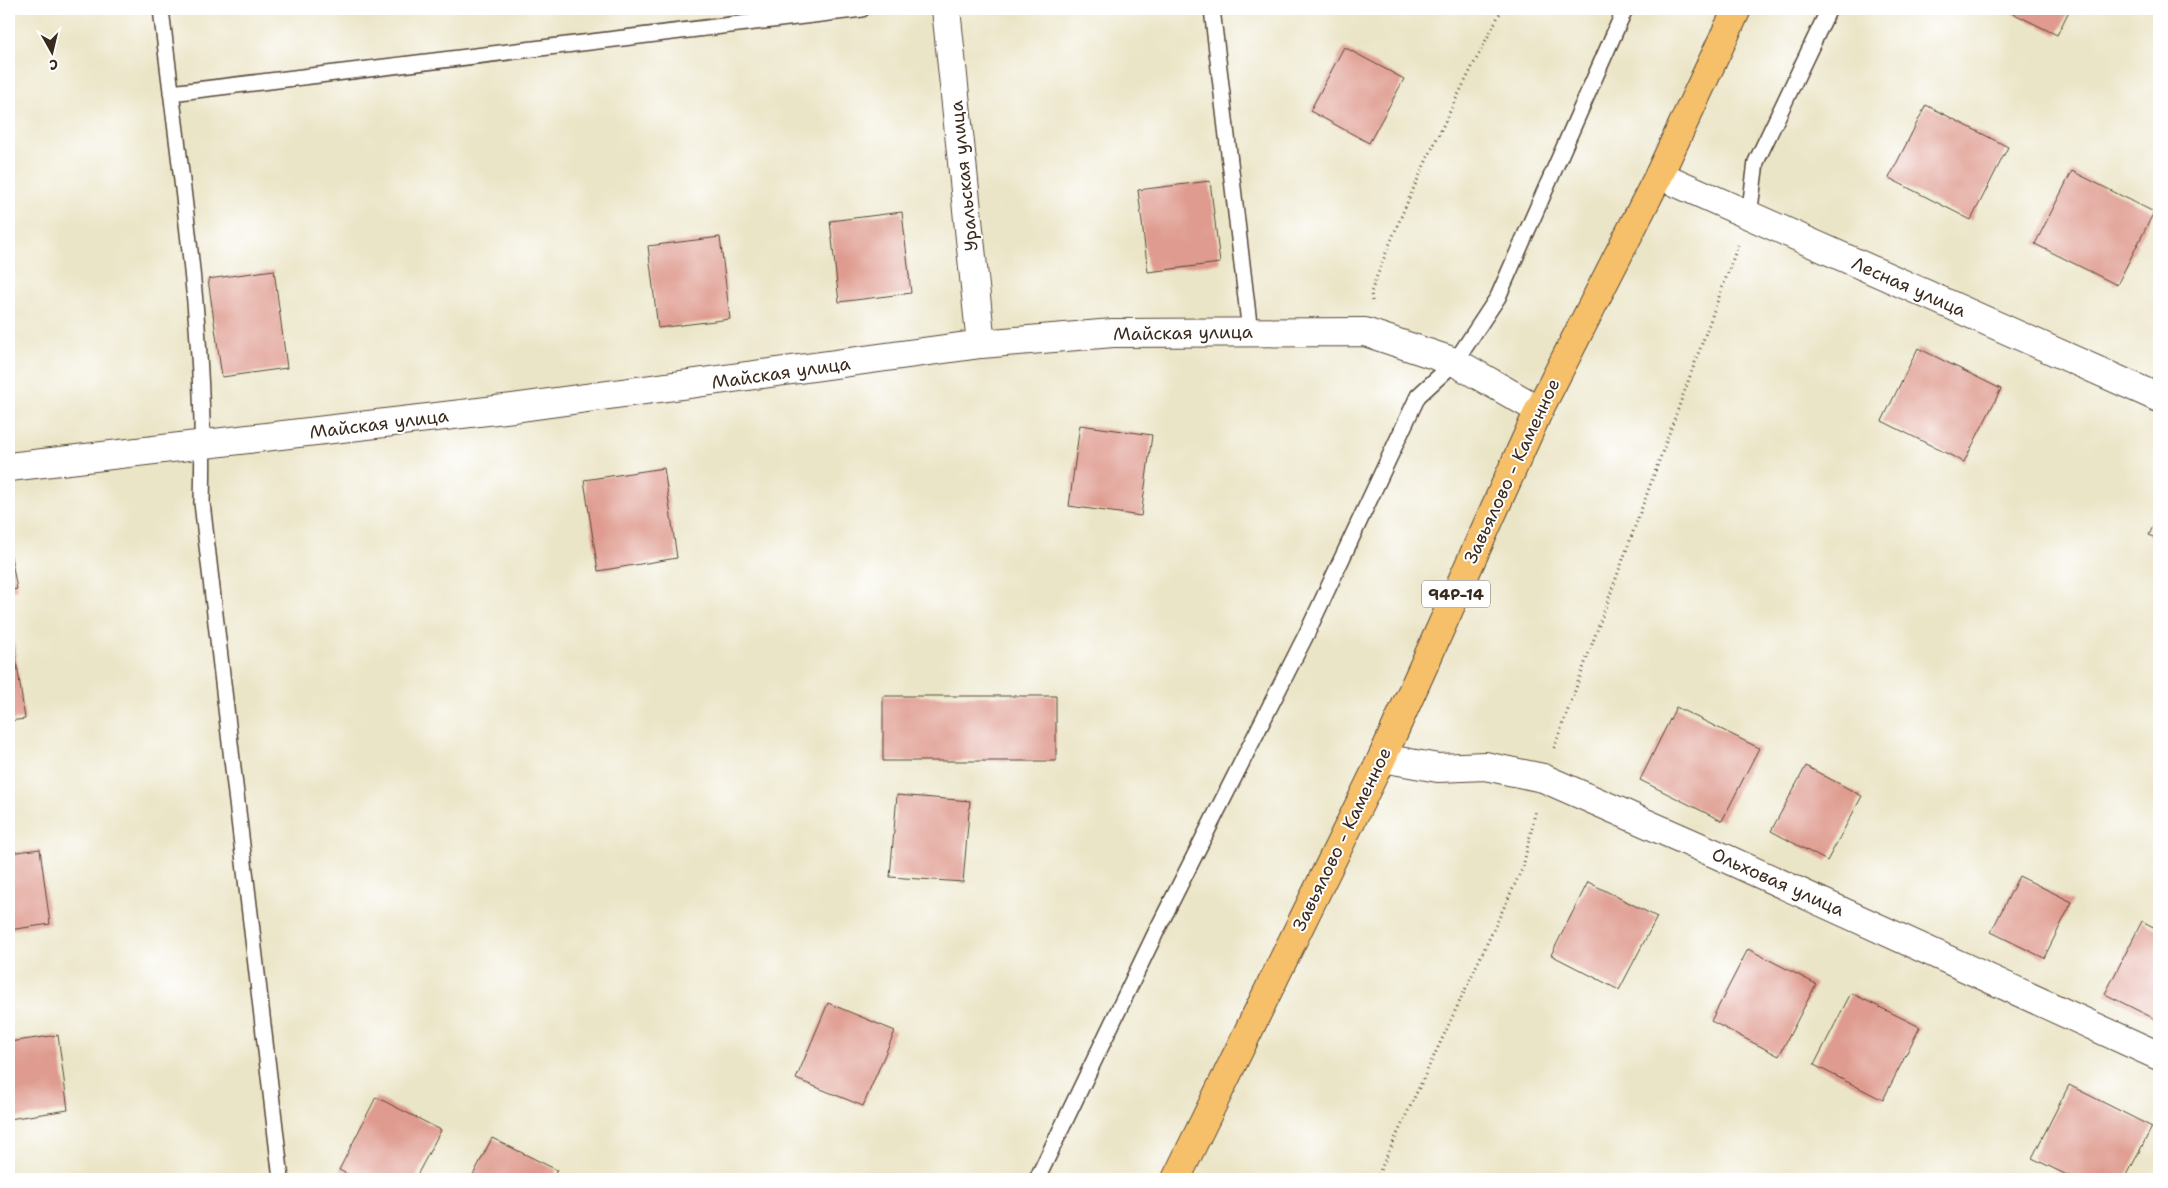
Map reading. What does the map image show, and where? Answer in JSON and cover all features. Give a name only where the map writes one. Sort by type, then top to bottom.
[{"type":"main road","name":"Завьялово - Каменное","points":[[1176,1179],[1382,758],[1538,410],[1659,175],[1737,9]]},
{"type":"street","name":"Уральская улица","points":[[946,9],[982,344]]},
{"type":"street","name":"Лесная улица","points":[[1659,175],[2159,398]]},
{"type":"street","name":"Майская улица","points":[[9,467],[522,407],[982,344],[1113,333],[1364,332],[1455,362],[1538,410]]},
{"type":"street","name":"Ольховая улица","points":[[1382,758],[1438,768],[1485,766],[1542,778],[1716,854],[2159,1056]]},
{"type":"lane","points":[[161,9],[191,266],[204,445],[202,503],[281,1179]]},
{"type":"lane","points":[[171,93],[862,9]]},
{"type":"lane","points":[[1212,9],[1250,332]]},
{"type":"lane","points":[[1037,1179],[1157,930],[1307,633],[1418,396],[1455,362],[1498,297],[1625,9]]},
{"type":"lane","points":[[1749,216],[1756,162],[1829,9]]},
{"type":"path","points":[[1375,336],[1371,292],[1391,236],[1437,135],[1502,9]]},
{"type":"path","points":[[1376,1179],[1523,867],[1542,778],[1749,216]]},
{"type":"building","points":[[2004,9],[2070,9],[2057,35]]},
{"type":"building","points":[[1344,47],[1404,79],[1369,143],[1310,111]]},
{"type":"building","points":[[1926,105],[2008,147],[1971,220],[1889,178]]},
{"type":"building","points":[[2072,171],[2154,212],[2117,285],[2035,244]]},
{"type":"building","points":[[1210,181],[1220,263],[1148,272],[1138,190]]},
{"type":"building","points":[[902,212],[911,293],[839,302],[830,221]]},
{"type":"building","points":[[720,237],[730,319],[658,328],[648,246]]},
{"type":"building","points":[[274,270],[287,368],[222,377],[208,279]]},
{"type":"building","points":[[1918,348],[2001,389],[1964,462],[1882,421]]},
{"type":"building","points":[[1080,425],[1152,435],[1141,516],[1069,506]]},
{"type":"building","points":[[664,468],[677,558],[598,571],[584,480]]},
{"type":"building","points":[[2159,513],[2159,540],[2149,535]]},
{"type":"building","points":[[9,546],[17,589],[9,591]]},
{"type":"building","points":[[14,643],[25,719],[9,721],[9,644]]},
{"type":"building","points":[[883,696],[1056,696],[1056,761],[883,761]]},
{"type":"building","points":[[1676,707],[1759,748],[1722,821],[1640,780]]},
{"type":"building","points":[[1806,766],[1862,796],[1827,861],[1771,831]]},
{"type":"building","points":[[897,795],[970,801],[963,882],[890,877]]},
{"type":"building","points":[[40,849],[50,924],[9,930],[9,853]]},
{"type":"building","points":[[2019,876],[2072,902],[2044,958],[1991,932]]},
{"type":"building","points":[[1588,882],[1657,917],[1619,990],[1551,955]]},
{"type":"building","points":[[2142,921],[2159,930],[2159,1021],[2105,994]]},
{"type":"building","points":[[1748,949],[1816,984],[1779,1056],[1711,1021]]},
{"type":"building","points":[[1851,993],[1920,1027],[1883,1100],[1814,1065]]},
{"type":"building","points":[[828,1003],[895,1031],[863,1106],[796,1079]]},
{"type":"building","points":[[58,1035],[68,1110],[9,1119],[9,1042]]},
{"type":"building","points":[[2069,1085],[2152,1127],[2125,1179],[2075,1179],[2032,1158]]},
{"type":"building","points":[[376,1097],[441,1130],[415,1179],[357,1179],[339,1170]]},
{"type":"building","points":[[492,1138],[557,1170],[552,1179],[471,1179]]}]
